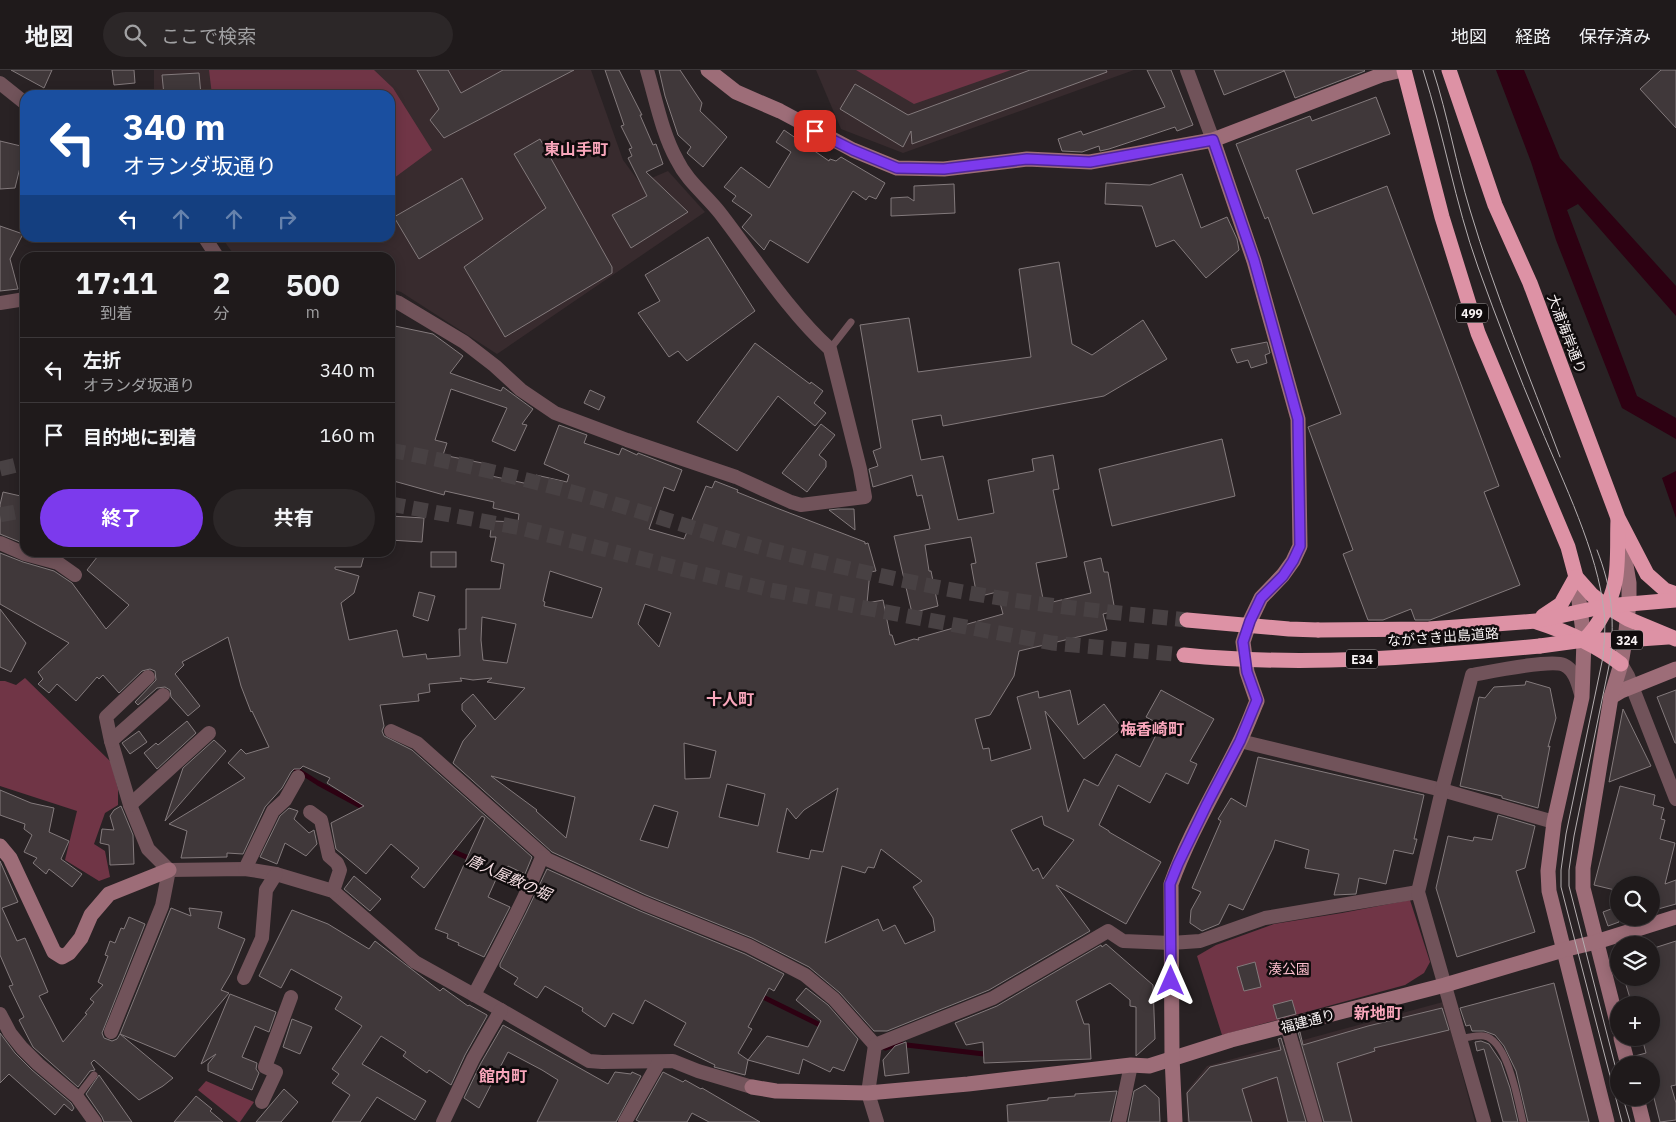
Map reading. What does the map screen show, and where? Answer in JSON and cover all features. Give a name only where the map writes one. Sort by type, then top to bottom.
[{"type":"highway","name":"499","points":[[1403,70],[1442,217],[1478,333],[1568,547],[1576,577],[1592,595],[1606,606],[1628,619],[1672,638]]},
{"type":"highway","name":"大浦海岸通り","points":[[1449,70],[1495,205],[1530,282],[1618,518],[1647,574],[1665,590],[1676,594]]},
{"type":"highway","points":[[1618,518],[1615,583],[1592,633],[1584,640],[1607,653],[1621,664]]},
{"type":"highway","points":[[1536,621],[1561,604],[1576,577]]},
{"type":"highway","name":"ながさき出島道路","points":[[1187,620],[1289,629],[1429,630],[1536,621],[1606,606],[1676,600]]},
{"type":"highway","name":"ながさき出島道路","points":[[1536,621],[1584,640]]},
{"type":"highway","name":"ながさき出島道路","points":[[1184,655],[1217,659],[1287,660],[1428,657],[1584,640],[1672,638]]},
{"type":"street","points":[[395,302],[464,342],[495,366],[521,390],[555,413],[736,477],[801,505],[865,497],[860,469],[830,348],[819,338],[778,290],[718,211],[691,182],[677,161],[666,133],[647,70]]},
{"type":"street","points":[[708,70],[736,92],[780,110],[853,150],[897,168],[944,169],[1027,159],[1090,162],[1213,140],[1381,74],[1403,70]]},
{"type":"street","points":[[1174,1122],[1170,884],[1203,811],[1240,741],[1257,700],[1247,672],[1243,642],[1250,621],[1261,598],[1283,576],[1300,546],[1298,419],[1254,260],[1187,70]]},
{"type":"street","points":[[0,83],[20,98]]},
{"type":"street","points":[[0,303],[20,300]]},
{"type":"street","points":[[1610,996],[1583,888],[1584,868],[1611,697],[1621,664],[1628,619],[1629,583],[1618,518]]},
{"type":"street","points":[[0,543],[20,551]]},
{"type":"street","points":[[37,557],[58,563],[74,575]]},
{"type":"street","points":[[1576,577],[1584,640],[1582,697],[1554,822],[1548,871],[1549,891],[1608,1122]]},
{"type":"street","points":[[1484,1122],[1418,892],[1472,674],[1551,662],[1565,665],[1576,677],[1582,697]]},
{"type":"street","points":[[1621,664],[1632,687],[1676,799]]},
{"type":"street","points":[[1611,697],[1676,669]]},
{"type":"street","points":[[148,677],[106,717],[130,805],[148,848],[168,870]]},
{"type":"street","points":[[111,741],[163,695]]},
{"type":"street","points":[[391,732],[417,743],[545,857],[643,903],[749,946],[805,975],[834,1000],[875,1046]]},
{"type":"street","points":[[130,805],[209,733]]},
{"type":"street","points":[[1240,741],[1442,790],[1554,822]]},
{"type":"street","points":[[245,869],[273,812],[284,800],[298,777]]},
{"type":"street","points":[[310,812],[321,820],[330,856],[337,863],[340,870],[333,891]]},
{"type":"street","points":[[0,846],[10,858],[54,952],[62,957],[69,953],[81,938],[91,915],[109,894],[168,870],[245,869],[276,874],[333,891],[415,962],[589,1061],[673,1061],[698,1071],[752,1087]]},
{"type":"street","points":[[474,995],[531,885],[542,857],[545,857]]},
{"type":"street","points":[[111,1032],[162,906],[168,870]]},
{"type":"street","points":[[244,978],[262,938],[266,890],[276,874]]},
{"type":"street","points":[[875,1046],[994,998],[1108,931],[1123,941],[1171,943],[1200,941],[1265,918],[1418,892]]},
{"type":"street","name":"福建通り","points":[[752,1087],[776,1091],[868,1093],[968,1084],[1131,1065],[1149,1066],[1172,1057],[1231,1040],[1445,985],[1676,917]]},
{"type":"street","points":[[262,1102],[276,1072],[264,1066],[291,997]]},
{"type":"street","points":[[443,1122],[472,1059],[501,1010]]},
{"type":"street","points":[[0,1014],[10,1033],[22,1048],[77,1097],[95,1122]]},
{"type":"street","points":[[1287,1026],[1315,1122]]},
{"type":"street","points":[[875,1046],[868,1093],[877,1122]]},
{"type":"street","points":[[625,1122],[658,1062]]},
{"type":"street","points":[[1119,1122],[1131,1065]]},
{"type":"street","points":[[1639,1106],[1643,1122]]},
{"type":"lane","points":[[830,348],[851,322]]},
{"type":"lane","points":[[1460,1038],[1485,1036],[1495,1042],[1509,1064],[1523,1122]]},
{"type":"lane","points":[[77,1097],[94,1075]]},
{"type":"shaded area","points":[[154,70],[591,70],[623,160],[640,183],[668,171],[705,212],[497,354],[401,292],[395,290],[395,252],[232,252],[225,242],[395,242],[395,90],[154,90]]},
{"type":"shaded area","points":[[816,70],[1134,70],[903,153],[841,129]]},
{"type":"shaded area","points":[[1496,70],[1524,70],[1560,158],[1676,286],[1676,316],[1578,204],[1567,210],[1637,396],[1676,418],[1676,439],[1622,408],[1556,240],[1531,162]]},
{"type":"shaded area","points":[[1676,471],[1676,518],[1662,478]]},
{"type":"shaded area","points":[[1443,1002],[1475,1122],[1187,1122],[1186,1092],[1207,1066]]},
{"type":"green space","points":[[209,70],[374,70],[394,90],[211,90]]},
{"type":"green space","points":[[856,70],[1011,70],[914,104]]},
{"type":"green space","points":[[395,91],[432,150],[395,177]]},
{"type":"green space","points":[[25,678],[111,762],[118,789],[118,805],[105,813],[94,844],[105,851],[110,877],[99,881],[65,860],[77,811],[0,786],[0,681],[16,685]]},
{"type":"green space","name":"湊公園","points":[[1410,900],[1430,962],[1424,973],[1405,985],[1222,1035],[1197,956],[1216,945],[1274,924]]},
{"type":"green space","points":[[206,1081],[254,1102],[240,1122],[198,1090]]},
{"type":"building","points":[[11,70],[52,70],[44,88]]},
{"type":"building","points":[[112,70],[134,70],[135,83],[114,85]]},
{"type":"building","points":[[417,70],[448,70],[461,93],[503,70],[574,70],[444,138],[430,120],[439,109]]},
{"type":"building","points":[[605,70],[619,70],[642,115],[640,115],[653,145],[656,144],[663,164],[646,172],[688,212],[631,248],[612,215],[647,196],[628,158],[632,156],[629,149],[632,148],[621,126],[624,125]]},
{"type":"building","points":[[659,70],[680,70],[702,103],[700,111],[727,137],[703,167],[687,153],[691,147],[678,135],[665,96]]},
{"type":"building","points":[[1030,70],[1106,70],[1107,72],[912,144],[911,131],[903,147],[840,109],[855,84],[908,115]]},
{"type":"building","points":[[1147,70],[1171,70],[1193,125],[1177,131],[1175,127],[1100,151],[1099,146],[1082,152],[1062,151],[1058,139],[1081,131],[1083,135],[1165,107]]},
{"type":"building","points":[[1214,70],[1283,70],[1284,71],[1224,95]]},
{"type":"building","points":[[1284,70],[1364,70],[1365,71],[1295,98]]},
{"type":"building","points":[[1661,70],[1676,70],[1676,128],[1640,89]]},
{"type":"building","points":[[199,73],[201,90],[164,90],[162,75]]},
{"type":"building","points":[[1376,97],[1390,134],[1296,170],[1313,214],[1387,186],[1499,486],[1484,492],[1520,585],[1430,620],[1415,620],[1411,609],[1383,620],[1368,620],[1343,554],[1353,550],[1308,427],[1341,414],[1268,217],[1265,219],[1236,144],[1310,116],[1312,121]]},
{"type":"building","points":[[784,130],[829,161],[830,159],[836,161],[841,157],[885,183],[876,199],[869,196],[866,200],[853,191],[808,263],[770,240],[764,250],[742,227],[752,215],[732,201],[736,196],[724,187],[741,167],[769,188],[791,152],[776,142]]},
{"type":"building","points":[[540,139],[612,267],[612,273],[505,337],[464,267],[546,208],[514,154]]},
{"type":"building","points":[[0,141],[20,146],[20,168],[15,188],[0,189]]},
{"type":"building","points":[[1182,174],[1201,228],[1227,217],[1237,239],[1239,250],[1206,278],[1174,240],[1156,247],[1142,206],[1105,204],[1106,183],[1150,185]]},
{"type":"building","points":[[462,178],[483,219],[419,259],[395,216]]},
{"type":"building","points":[[954,184],[955,213],[891,216],[891,198],[908,197],[914,201],[914,186]]},
{"type":"building","points":[[0,226],[20,233],[20,240],[10,259],[18,289],[0,291]]},
{"type":"building","points":[[708,237],[755,311],[687,361],[678,351],[669,357],[638,313],[660,301],[645,275]]},
{"type":"building","points":[[1059,262],[1072,344],[1092,355],[1143,320],[1167,359],[1104,396],[943,426],[941,415],[912,420],[921,460],[943,456],[958,520],[994,513],[988,480],[1034,471],[1032,459],[1053,455],[1059,489],[1053,490],[1067,557],[1036,563],[1044,604],[1091,593],[1084,562],[1101,558],[1104,572],[1108,572],[1115,611],[1103,614],[1107,630],[1019,651],[1014,676],[990,715],[975,719],[983,749],[989,748],[991,761],[1031,749],[1017,697],[1038,691],[1039,698],[1070,690],[1078,725],[1104,704],[1122,728],[1084,759],[1045,711],[1068,812],[1084,779],[1098,786],[1116,754],[1140,767],[1161,725],[1146,717],[1161,690],[1214,719],[1190,761],[1197,764],[1188,784],[1166,773],[1150,803],[1118,785],[1099,825],[1161,862],[1126,924],[1056,885],[1090,931],[989,990],[887,1031],[874,1031],[840,993],[809,967],[752,938],[646,895],[552,852],[453,763],[463,741],[476,726],[462,710],[462,704],[473,694],[495,720],[525,688],[487,682],[492,678],[473,680],[460,678],[462,681],[429,684],[430,692],[418,694],[419,701],[380,705],[384,736],[412,750],[532,857],[525,874],[508,866],[507,868],[502,866],[488,897],[510,907],[484,957],[458,945],[459,943],[447,938],[448,934],[435,929],[485,818],[482,816],[424,888],[411,877],[419,868],[391,844],[366,874],[336,849],[331,823],[364,806],[327,783],[330,778],[303,766],[291,772],[282,788],[265,807],[243,854],[227,853],[227,857],[181,858],[187,831],[169,824],[245,778],[228,763],[241,749],[246,754],[269,747],[251,712],[241,686],[228,637],[182,662],[184,665],[175,674],[200,706],[188,716],[171,697],[170,690],[165,687],[157,688],[138,705],[135,702],[156,680],[155,671],[150,669],[142,671],[119,693],[103,675],[99,679],[97,677],[76,701],[57,684],[49,693],[38,684],[43,679],[38,672],[69,643],[0,604],[0,553],[54,571],[72,583],[106,629],[129,605],[87,570],[97,557],[364,557],[361,567],[335,567],[335,569],[359,576],[354,593],[341,603],[349,640],[397,630],[403,657],[426,654],[427,659],[460,656],[459,629],[466,629],[466,589],[500,589],[504,564],[491,561],[496,537],[490,537],[492,521],[518,522],[519,514],[493,508],[494,502],[445,491],[444,495],[395,481],[395,326],[433,334],[463,356],[450,373],[501,391],[503,387],[533,409],[522,424],[527,425],[515,451],[492,441],[507,408],[451,389],[435,440],[447,443],[443,455],[492,465],[487,475],[533,485],[536,475],[567,482],[569,475],[544,464],[559,425],[587,435],[584,443],[619,455],[622,448],[682,470],[674,491],[664,487],[649,529],[684,539],[706,486],[712,488],[715,481],[738,490],[737,492],[865,542],[865,544],[868,543],[876,571],[870,572],[867,603],[883,600],[890,635],[892,635],[895,645],[914,639],[919,640],[918,638],[1003,614],[997,592],[977,597],[971,564],[976,563],[971,537],[925,545],[929,571],[931,571],[938,606],[912,613],[894,536],[930,529],[922,495],[917,496],[912,475],[873,487],[869,469],[878,466],[873,451],[881,448],[860,325],[909,318],[918,372],[1031,357],[1019,269]],"holes":[[[550,571],[602,588],[592,618],[544,606],[545,602],[543,601]],[[645,604],[671,613],[659,647],[638,624]],[[482,617],[516,624],[507,663],[483,660],[481,640]],[[684,743],[716,751],[710,778],[685,779]],[[491,776],[575,797],[566,838],[537,810]],[[727,784],[765,794],[758,826],[719,817]],[[838,788],[823,852],[811,850],[809,859],[777,852],[787,808],[796,819],[804,810]],[[654,805],[678,812],[668,848],[640,840]],[[1042,816],[1044,825],[1074,840],[1043,879],[1038,868],[1033,871],[1011,830]],[[881,849],[922,881],[913,887],[933,918],[935,931],[905,944],[895,925],[883,931],[878,919],[825,943],[842,866],[865,873],[868,867],[874,868]]]},
{"type":"building","points":[[1267,342],[1270,353],[1265,355],[1267,363],[1251,368],[1248,360],[1237,363],[1231,349]]},
{"type":"building","points":[[755,343],[810,384],[811,382],[823,391],[814,403],[826,413],[815,426],[778,396],[737,451],[697,422]]},
{"type":"building","points":[[590,390],[605,397],[599,410],[584,403]]},
{"type":"building","points":[[821,424],[835,435],[819,455],[826,461],[826,467],[807,492],[782,473]]},
{"type":"building","points":[[1222,439],[1235,496],[1112,526],[1099,469]]},
{"type":"building","points":[[3,492],[20,496],[20,542],[0,534],[0,505]]},
{"type":"building","points":[[854,509],[855,530],[829,510]]},
{"type":"building","points":[[395,516],[424,518],[422,542],[395,540]]},
{"type":"building","points":[[431,552],[456,552],[456,567],[431,567]]},
{"type":"building","points":[[419,592],[435,596],[428,621],[413,616]]},
{"type":"building","points":[[0,609],[26,643],[11,672],[0,667]]},
{"type":"building","points":[[1526,681],[1550,688],[1556,718],[1548,747],[1550,746],[1538,808],[1502,798],[1502,796],[1460,786],[1479,697],[1485,698],[1494,687],[1525,685]]},
{"type":"building","points":[[1676,690],[1676,743],[1675,743],[1657,697]]},
{"type":"building","points":[[1623,709],[1651,766],[1609,782]]},
{"type":"building","points":[[187,721],[196,733],[157,769],[144,753],[156,743],[158,745]]},
{"type":"building","points":[[139,731],[147,742],[130,754],[122,743]]},
{"type":"building","points":[[214,740],[226,751],[165,821],[183,768]]},
{"type":"building","points":[[1258,757],[1424,795],[1414,839],[1417,839],[1413,854],[1394,850],[1386,884],[1359,878],[1356,894],[1334,895],[1339,874],[1305,868],[1309,850],[1275,840],[1273,848],[1243,910],[1229,904],[1219,924],[1202,931],[1190,923],[1191,910],[1201,892],[1192,888],[1221,821],[1218,819],[1231,798],[1246,807]]},
{"type":"building","points":[[1620,786],[1655,795],[1653,805],[1664,808],[1661,819],[1665,820],[1660,839],[1675,843],[1665,884],[1676,880],[1676,904],[1660,908],[1660,876],[1610,876],[1610,889],[1594,885]]},
{"type":"building","points":[[0,790],[31,803],[54,808],[49,832],[69,841],[61,859],[82,874],[72,887],[49,869],[46,874],[33,863],[37,858],[24,852],[32,835],[24,829],[25,824],[0,815]]},
{"type":"building","points":[[121,806],[133,835],[134,864],[110,865],[109,845],[100,843],[102,829],[114,830],[110,816],[114,810]]},
{"type":"building","points":[[289,808],[298,811],[294,819],[309,833],[314,830],[317,844],[306,856],[285,843],[277,864],[260,857],[280,816]]},
{"type":"building","points":[[1498,815],[1535,826],[1525,868],[1516,871],[1535,932],[1457,957],[1436,888],[1448,836],[1473,841],[1474,837],[1492,840]]},
{"type":"building","points":[[0,861],[18,902],[2,908],[17,941],[25,938],[48,992],[39,996],[63,1042],[87,1014],[85,1013],[94,1002],[90,999],[103,985],[98,982],[108,956],[105,955],[110,941],[115,943],[121,928],[124,929],[129,917],[145,924],[102,1033],[104,1038],[112,1041],[117,1039],[120,1034],[173,1078],[163,1086],[139,1100],[94,1060],[91,1063],[95,1070],[90,1071],[78,1087],[33,1047],[19,1020],[24,1017],[9,986],[13,985],[0,955]]},
{"type":"building","points":[[547,869],[640,911],[745,954],[784,974],[774,991],[769,988],[748,1027],[752,1029],[738,1053],[748,1060],[745,1075],[714,1067],[715,1065],[674,1045],[686,1023],[645,1000],[633,1024],[613,1013],[605,1027],[582,1011],[583,1008],[545,986],[537,998],[514,984],[518,978],[500,967],[500,964]]},
{"type":"building","points":[[354,876],[381,899],[370,911],[344,889]]},
{"type":"building","points":[[171,908],[191,916],[189,908],[222,912],[218,928],[245,939],[231,973],[221,990],[229,993],[175,1057],[120,1034]]},
{"type":"building","points":[[1610,909],[1610,925],[1608,926],[1603,912]]},
{"type":"building","points":[[292,910],[328,924],[369,949],[375,941],[440,991],[443,988],[468,1006],[487,1015],[451,1085],[429,1070],[427,1073],[414,1064],[403,1056],[406,1052],[381,1036],[362,1064],[426,1101],[415,1120],[377,1097],[360,1122],[332,1122],[350,1095],[332,1083],[339,1074],[332,1069],[362,1026],[335,1009],[342,997],[291,969],[281,988],[259,976]]},
{"type":"building","points":[[1676,941],[1676,1085],[1671,1086],[1676,1103],[1676,1120],[1660,1122],[1656,1106],[1660,1106],[1660,1056],[1635,1056],[1646,1053],[1644,1046],[1660,1046],[1660,996],[1629,996],[1626,986],[1660,986],[1660,946]]},
{"type":"building","points":[[1106,944],[1153,985],[1155,1039],[1136,1056],[1136,1007],[1130,1006],[1130,1000],[1110,983],[1076,1001],[1084,1024],[1089,1024],[1091,1059],[984,1063],[983,1042],[966,1045],[955,1023],[997,1006],[1101,945],[1102,947]]},
{"type":"building","points":[[1255,962],[1261,987],[1244,991],[1237,967]]},
{"type":"building","points":[[1554,983],[1589,1122],[1528,1122],[1516,1071],[1504,1046],[1495,1035],[1484,1031],[1472,1031],[1470,1025],[1466,1026],[1460,1008]]},
{"type":"building","points":[[806,988],[828,1005],[858,1039],[844,1071],[833,1067],[830,1072],[803,1059],[799,1074],[748,1060],[767,1036],[808,1047],[821,1021],[796,1000]]},
{"type":"building","points":[[230,994],[276,1012],[269,1032],[255,1026],[242,1057],[257,1063],[256,1069],[259,1073],[252,1090],[208,1071],[208,1064],[216,1054],[201,1064]]},
{"type":"building","points":[[1292,1000],[1296,1014],[1277,1019],[1273,1005]]},
{"type":"building","points":[[1442,1008],[1449,1030],[1374,1048],[1375,1051],[1337,1063],[1352,1122],[1324,1122],[1298,1032],[1300,1032],[1303,1045],[1368,1026]]},
{"type":"building","points":[[292,1019],[312,1027],[300,1054],[283,1047]]},
{"type":"building","points":[[503,1025],[608,1084],[615,1072],[631,1074],[632,1072],[641,1076],[616,1122],[537,1122],[558,1080],[508,1052],[479,1108],[464,1098]]},
{"type":"building","points":[[0,1033],[15,1053],[32,1070],[71,1103],[74,1108],[72,1111],[64,1104],[55,1115],[9,1074],[0,1083]]},
{"type":"building","points":[[1281,1038],[1306,1122],[1288,1122],[1277,1077],[1242,1089],[1252,1122],[1189,1122],[1187,1093],[1210,1067],[1281,1050],[1278,1039]]},
{"type":"building","points":[[1481,1041],[1489,1044],[1501,1062],[1510,1088],[1518,1122],[1503,1122],[1484,1049],[1477,1051],[1475,1042]]},
{"type":"building","points":[[906,1042],[909,1073],[885,1076],[883,1060],[895,1046]]},
{"type":"building","points":[[663,1072],[683,1082],[685,1080],[702,1088],[760,1122],[709,1122],[692,1113],[687,1122],[640,1122],[636,1120]]},
{"type":"building","points":[[99,1075],[132,1122],[104,1122],[86,1094]]},
{"type":"building","points":[[1145,1085],[1159,1098],[1160,1122],[1128,1122],[1134,1091]]},
{"type":"building","points":[[284,1089],[298,1102],[281,1122],[256,1122]]},
{"type":"building","points":[[1117,1091],[1110,1122],[1008,1122],[1007,1105],[1048,1100],[1048,1098],[1075,1096],[1075,1094]]},
{"type":"building","points":[[196,1096],[212,1109],[210,1111],[223,1122],[174,1122]]},
{"type":"waterway","name":"唐人屋敷の堀","points":[[296,769],[368,810]]},
{"type":"waterway","name":"唐人屋敷の堀","points":[[447,849],[471,859]]},
{"type":"waterway","name":"唐人屋敷の堀","points":[[495,870],[529,884]]},
{"type":"waterway","name":"唐人屋敷の堀","points":[[759,995],[818,1024]]},
{"type":"waterway","points":[[885,1048],[898,1044],[984,1054]]},
{"type":"tunnel","points":[[395,451],[538,483],[746,543],[887,577],[1012,600],[1187,620]]},
{"type":"tunnel","points":[[0,469],[20,464]]},
{"type":"tunnel","points":[[395,505],[521,528],[771,590],[860,607],[1052,643],[1184,655]]},
{"type":"tunnel","points":[[0,515],[20,511]]},
{"type":"tram line","points":[[1423,70],[1478,267],[1500,327],[1578,518],[1595,566],[1600,589],[1605,623],[1603,657],[1566,834],[1561,870],[1561,887],[1622,1122]]},
{"type":"tram line","points":[[1433,70],[1465,193],[1480,241],[1501,303],[1560,457]]},
{"type":"tram line","points":[[1597,550],[1606,577],[1611,602],[1611,656],[1574,836],[1569,870],[1569,886],[1613,1056]]},
{"type":"tram line","points":[[1625,1106],[1630,1122]]},
{"type":"district","name":"東山手町","points":[[576,149]]},
{"type":"district","name":"十人町","points":[[730,699]]},
{"type":"district","name":"梅香崎町","points":[[1152,729]]},
{"type":"district","name":"新地町","points":[[1378,1013]]},
{"type":"district","name":"館内町","points":[[503,1076]]},
{"type":"route","points":[[815,131],[853,150],[897,168],[944,169],[1027,159],[1090,162],[1213,140],[1254,260],[1298,419],[1300,546],[1283,576],[1261,598],[1250,621],[1243,642],[1247,672],[1257,700],[1240,741],[1207,804],[1170,884],[1171,981]]}]
